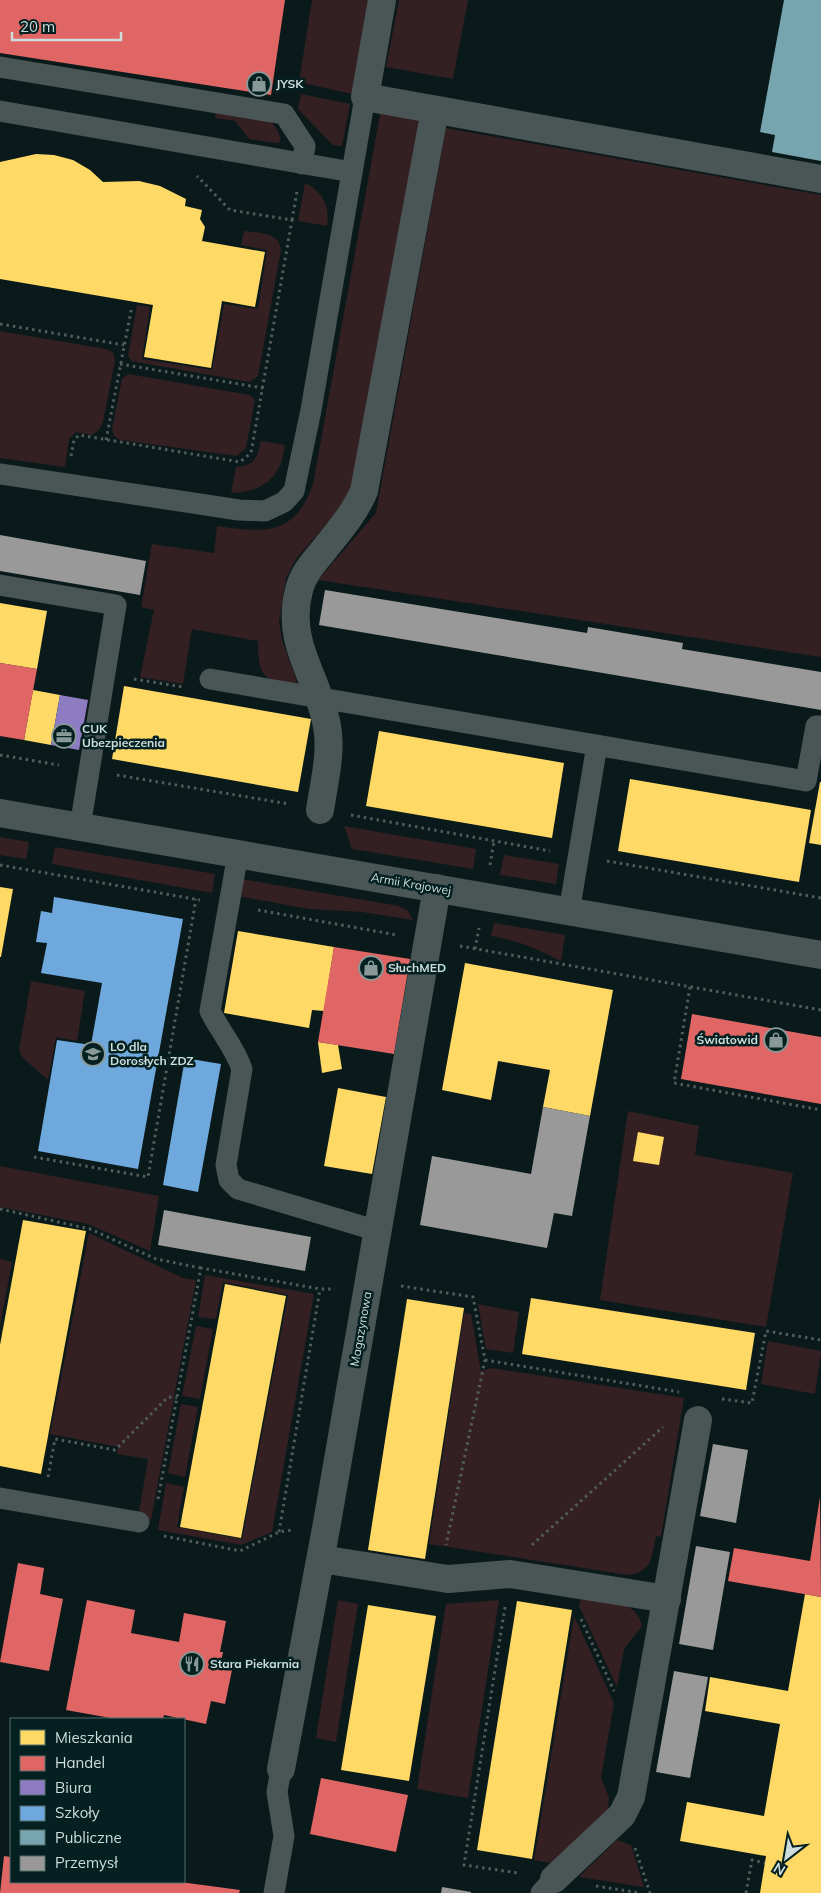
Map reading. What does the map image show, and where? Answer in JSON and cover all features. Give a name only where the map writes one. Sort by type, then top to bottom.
[{"type":"street","points":[[382,0],[365,97],[821,179]]},
{"type":"street","points":[[320,810],[328,746],[327,727],[319,698],[299,645],[294,610],[305,573],[358,507],[364,492],[435,110]]},
{"type":"street","name":"Armii Krajowej","points":[[0,813],[821,955]]},
{"type":"street","name":"Magazynowa","points":[[281,1769],[321,1559],[437,888]]},
{"type":"street","points":[[547,1886],[622,1815],[631,1797],[698,1420]]},
{"type":"street","points":[[321,1559],[448,1579],[510,1574],[667,1599]]},
{"type":"lane","points":[[0,67],[284,114],[305,146],[302,164]]},
{"type":"lane","points":[[0,474],[239,510],[265,511],[284,502],[294,491],[311,410],[365,97]]},
{"type":"lane","points":[[0,111],[352,172]]},
{"type":"lane","points":[[0,585],[116,606],[80,827]]},
{"type":"lane","points":[[210,679],[806,781],[816,726],[821,726]]},
{"type":"lane","points":[[568,912],[597,745]]},
{"type":"lane","points":[[238,854],[210,1011],[219,1029],[238,1057],[242,1069],[226,1165],[229,1180],[238,1189],[378,1231]]},
{"type":"lane","points":[[0,1498],[146,1523]]},
{"type":"lane","points":[[274,1893],[284,1836],[277,1792],[281,1769]]},
{"type":"path","points":[[66,484],[74,440],[79,436],[240,462],[252,453],[292,220],[230,210],[198,176],[188,174]]},
{"type":"path","points":[[106,440],[132,306]]},
{"type":"path","points":[[0,324],[124,345]]},
{"type":"path","points":[[120,364],[263,388]]},
{"type":"path","points":[[0,755],[821,898]]},
{"type":"path","points":[[34,1157],[148,1177],[196,900]]},
{"type":"path","points":[[690,987],[674,1083],[821,1110]]},
{"type":"path","points":[[0,1208],[90,1229],[156,1259],[201,1268],[320,1289],[368,1288],[394,1285],[473,1297],[485,1360],[443,1564],[448,1579]]},
{"type":"path","points":[[201,1268],[177,1398],[146,1523],[152,1534],[240,1551],[279,1532],[327,1523]]},
{"type":"path","points":[[279,1532],[320,1289]]},
{"type":"path","points":[[717,1398],[752,1403],[766,1331],[821,1340]]},
{"type":"path","points":[[485,1360],[680,1392]]},
{"type":"path","points":[[47,1480],[55,1439],[116,1450],[168,1397],[177,1398]]},
{"type":"path","points":[[640,1893],[547,1886],[464,1864],[513,1562],[669,1422]]},
{"type":"path","points":[[578,1613],[614,1691]]},
{"type":"path","points":[[603,1833],[634,1843],[650,1893]]},
{"type":"path","points":[[746,1893],[752,1860],[765,1863]]},
{"type":"shaded area","points":[[312,0],[369,0],[352,94],[299,82]]},
{"type":"shaded area","points":[[399,0],[468,0],[453,79],[386,67]]},
{"type":"shaded area","points":[[301,94],[350,104],[342,146],[333,145],[298,109]]},
{"type":"shaded area","points":[[381,109],[421,116],[353,484],[343,505],[296,559],[286,578],[279,622],[283,643],[299,687],[277,682],[265,675],[259,663],[258,641],[192,629],[183,684],[140,677],[154,610],[141,607],[152,544],[214,553],[217,526],[250,530],[276,527],[287,522],[306,501],[313,484]]},
{"type":"shaded area","points":[[216,111],[269,120],[280,135],[280,142],[249,139],[235,121],[215,118]]},
{"type":"shaded area","points":[[446,128],[821,195],[821,657],[318,580],[376,513]]},
{"type":"shaded area","points":[[305,183],[321,195],[324,200],[328,219],[327,226],[298,221]]},
{"type":"shaded area","points":[[244,231],[267,234],[273,237],[280,244],[281,250],[258,376],[250,382],[131,361],[128,356],[137,305],[150,307],[142,359],[212,370],[224,304],[258,309],[267,250],[241,245]]},
{"type":"shaded area","points":[[0,331],[106,349],[113,352],[115,361],[103,422],[99,430],[92,435],[76,432],[69,439],[65,467],[0,458]]},
{"type":"shaded area","points":[[128,374],[250,395],[255,400],[246,448],[237,456],[120,440],[114,436],[112,429],[122,379]]},
{"type":"shaded area","points":[[261,441],[285,445],[283,456],[275,474],[261,486],[252,490],[231,493],[236,467],[247,465],[254,460]]},
{"type":"shaded area","points":[[344,826],[476,849],[473,869],[352,849]]},
{"type":"shaded area","points":[[0,837],[29,842],[26,859],[0,855]]},
{"type":"shaded area","points":[[55,847],[215,874],[212,893],[52,864]]},
{"type":"shaded area","points":[[504,855],[559,864],[556,884],[500,875]]},
{"type":"shaded area","points":[[241,879],[399,906],[408,911],[413,920],[362,912],[309,909],[238,896]]},
{"type":"shaded area","points":[[494,923],[565,935],[561,961],[527,946],[491,936]]},
{"type":"shaded area","points":[[31,981],[85,991],[77,1041],[56,1037],[48,1080],[23,1058],[19,1050]]},
{"type":"shaded area","points":[[628,1111],[699,1126],[695,1155],[793,1173],[766,1327],[600,1300]]},
{"type":"shaded area","points":[[0,1166],[159,1196],[150,1251],[88,1224],[0,1207]]},
{"type":"shaded area","points":[[89,1233],[183,1278],[196,1280],[151,1520],[138,1518],[148,1459],[117,1454],[118,1447],[50,1434]]},
{"type":"shaded area","points":[[0,1259],[12,1262],[0,1327]]},
{"type":"shaded area","points":[[205,1275],[314,1294],[272,1532],[241,1545],[158,1530],[166,1483],[184,1487],[177,1527],[242,1539],[288,1295],[223,1282],[216,1319],[198,1317]]},
{"type":"shaded area","points":[[478,1304],[519,1312],[513,1353],[486,1349]]},
{"type":"shaded area","points":[[464,1313],[471,1314],[481,1371],[492,1368],[684,1398],[661,1537],[656,1536],[650,1562],[642,1571],[628,1575],[429,1544]]},
{"type":"shaded area","points":[[196,1326],[213,1329],[200,1399],[182,1396]]},
{"type":"shaded area","points":[[768,1341],[821,1351],[815,1394],[761,1384]]},
{"type":"shaded area","points":[[181,1404],[198,1407],[185,1477],[168,1473]]},
{"type":"shaded area","points":[[581,1598],[618,1603],[633,1610],[639,1617],[642,1626],[624,1649],[617,1687],[579,1606]]},
{"type":"shaded area","points":[[338,1600],[358,1604],[336,1742],[316,1738]]},
{"type":"shaded area","points":[[499,1600],[468,1798],[417,1789],[446,1604]]},
{"type":"shaded area","points":[[574,1616],[614,1703],[601,1778],[609,1798],[608,1810],[551,1863],[534,1860]]},
{"type":"shaded area","points":[[617,1840],[631,1845],[644,1887],[579,1877]]},
{"type":"building: Mieszkania","points":[[36,154],[54,155],[73,160],[90,170],[103,182],[139,181],[160,186],[186,199],[185,206],[202,210],[200,219],[205,227],[202,241],[265,252],[255,307],[222,301],[211,368],[144,357],[153,305],[0,279],[0,162]]},
{"type":"building: Mieszkania","points":[[0,603],[47,611],[37,669],[0,663]]},
{"type":"building: Mieszkania","points":[[124,686],[311,719],[298,792],[112,759]]},
{"type":"building: Mieszkania","points":[[33,690],[60,695],[51,745],[24,740]]},
{"type":"building: Mieszkania","points":[[379,731],[564,763],[552,838],[366,806]]},
{"type":"building: Mieszkania","points":[[630,779],[811,810],[799,882],[618,851]]},
{"type":"building: Mieszkania","points":[[821,782],[821,845],[809,843]]},
{"type":"building: Mieszkania","points":[[0,887],[13,889],[1,957],[0,957]]},
{"type":"building: Mieszkania","points":[[238,931],[334,947],[324,1011],[312,1010],[309,1028],[224,1013]]},
{"type":"building: Mieszkania","points":[[465,963],[613,990],[590,1116],[543,1107],[550,1070],[498,1061],[491,1100],[442,1090]]},
{"type":"building: Mieszkania","points":[[318,1042],[338,1045],[342,1069],[322,1073]]},
{"type":"building: Mieszkania","points":[[338,1088],[386,1097],[372,1174],[324,1166]]},
{"type":"building: Mieszkania","points":[[638,1132],[664,1137],[659,1165],[633,1161]]},
{"type":"building: Mieszkania","points":[[23,1220],[86,1231],[41,1474],[0,1466],[0,1345]]},
{"type":"building: Mieszkania","points":[[225,1284],[286,1296],[241,1538],[180,1527]]},
{"type":"building: Mieszkania","points":[[531,1298],[755,1333],[746,1390],[522,1354]]},
{"type":"building: Mieszkania","points":[[407,1299],[464,1308],[425,1559],[368,1550]]},
{"type":"building: Mieszkania","points":[[805,1594],[821,1597],[821,1893],[760,1893],[766,1856],[680,1841],[687,1802],[764,1816],[780,1724],[705,1711],[710,1677],[788,1691]]},
{"type":"building: Mieszkania","points":[[517,1601],[572,1610],[532,1859],[477,1850]]},
{"type":"building: Mieszkania","points":[[368,1605],[436,1616],[409,1781],[341,1770]]},
{"type":"building: Handel","points":[[0,0],[285,0],[271,95],[0,53]]},
{"type":"building: Handel","points":[[0,663],[37,669],[24,740],[0,736]]},
{"type":"building: Handel","points":[[334,947],[410,959],[394,1054],[318,1042]]},
{"type":"building: Handel","points":[[692,1014],[821,1037],[821,1104],[681,1079]]},
{"type":"building: Handel","points":[[820,1497],[821,1597],[728,1581],[734,1548],[810,1561]]},
{"type":"building: Handel","points":[[18,1563],[44,1568],[40,1594],[63,1599],[49,1671],[0,1662]]},
{"type":"building: Handel","points":[[87,1600],[135,1610],[131,1633],[179,1642],[184,1613],[226,1621],[220,1652],[223,1652],[220,1667],[232,1670],[225,1704],[211,1701],[206,1724],[164,1715],[163,1718],[110,1718],[66,1710]]},
{"type":"building: Handel","points":[[321,1778],[408,1795],[396,1852],[310,1834]]},
{"type":"building: Handel","points":[[4,1856],[10,1857],[10,1883],[185,1883],[240,1890],[239,1893],[0,1893]]},
{"type":"building: Biura","points":[[60,695],[88,700],[79,750],[51,745]]},
{"type":"building: Szkoły","points":[[54,897],[183,919],[138,1169],[38,1151],[57,1040],[91,1045],[102,983],[41,973],[47,943],[36,942],[41,911],[52,913]]},
{"type":"building: Szkoły","points":[[185,1058],[221,1064],[198,1192],[163,1185]]},
{"type":"building: Publiczne","points":[[784,0],[821,0],[821,161],[772,152],[775,135],[760,132]]},
{"type":"building: Przemysł","points":[[0,535],[146,561],[140,595],[0,571]]},
{"type":"building: Przemysł","points":[[325,590],[587,633],[588,627],[683,643],[682,649],[821,672],[821,710],[319,625]]},
{"type":"building: Przemysł","points":[[543,1107],[590,1116],[572,1216],[554,1213],[547,1248],[420,1225],[432,1156],[531,1174]]},
{"type":"building: Przemysł","points":[[164,1210],[311,1237],[305,1271],[158,1245]]},
{"type":"building: Przemysł","points":[[713,1444],[748,1450],[736,1523],[700,1516]]},
{"type":"building: Przemysł","points":[[696,1546],[730,1552],[713,1650],[679,1644]]},
{"type":"building: Przemysł","points":[[674,1671],[708,1677],[690,1778],[656,1772]]},
{"type":"building: Przemysł","points":[[442,1887],[471,1892],[471,1893],[441,1893]]},
{"type":"place","name":"JYSK","points":[[259,84]]},
{"type":"place","name":"CUK Ubezpieczenia","points":[[64,736]]},
{"type":"place","name":"SłuchMED","points":[[371,968]]},
{"type":"place","name":"Światowid","points":[[776,1040]]},
{"type":"place","name":"LO dla Dorosłych ZDZ","points":[[93,1054]]},
{"type":"place","name":"Stara Piekarnia","points":[[192,1664]]}]
